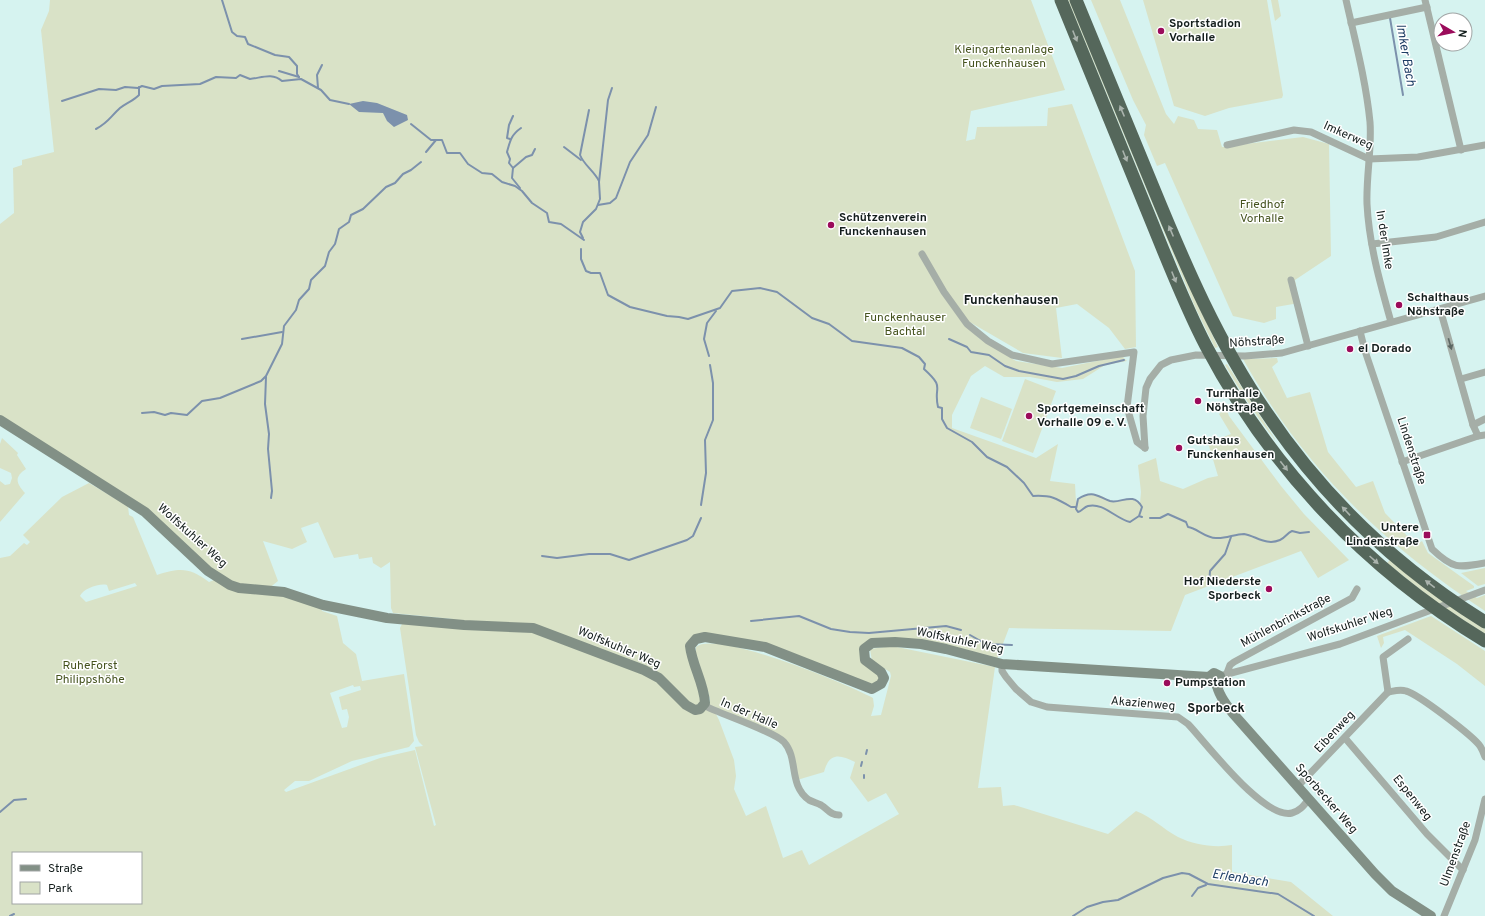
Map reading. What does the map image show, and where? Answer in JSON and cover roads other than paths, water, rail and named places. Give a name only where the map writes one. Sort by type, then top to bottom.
[{"type":"highway","points":[[1061,0],[1181,292],[1206,346],[1253,423],[1284,466],[1326,514],[1392,576],[1427,603],[1485,641]]},
{"type":"highway","points":[[1076,0],[1195,285],[1223,342],[1265,412],[1297,455],[1356,522],[1406,566],[1439,591],[1485,622]]},
{"type":"street","name":"In der Imke","points":[[1346,0],[1368,112],[1371,150],[1367,205],[1372,244],[1391,322]]},
{"type":"street","points":[[1351,23],[1426,4],[1462,150]]},
{"type":"street","name":"Imkerweg","points":[[1227,145],[1294,130],[1311,132],[1370,159],[1396,159],[1462,150],[1485,145]]},
{"type":"street","points":[[1372,244],[1436,237],[1485,222]]},
{"type":"street","name":"Nöhstraße","points":[[922,254],[944,292],[967,324],[988,340],[1012,355],[1052,364],[1134,352],[1128,407],[1137,442],[1144,448],[1143,416],[1146,388],[1150,379],[1161,365],[1171,360],[1196,355],[1245,356],[1282,353],[1485,296]]},
{"type":"street","points":[[1291,280],[1308,346]]},
{"type":"street","points":[[1402,462],[1481,435],[1473,425],[1440,309]]},
{"type":"street","name":"Lindenstraße","points":[[1360,331],[1402,462],[1432,549],[1456,567],[1462,568],[1485,563]]},
{"type":"street","points":[[1460,379],[1485,372]]},
{"type":"street","points":[[1473,425],[1485,419]]},
{"type":"street","name":"Wolfskuhler Weg","points":[[2,421],[145,512],[208,571],[230,585],[239,588],[284,592],[323,605],[384,617],[464,625],[533,628],[644,670],[659,678],[690,709],[700,709],[705,703],[690,646],[696,639],[704,637],[765,647],[872,688],[881,684],[884,678],[881,672],[864,658],[864,649],[872,643],[895,642],[921,644],[1002,664],[1209,677],[1212,685],[1221,678],[1340,644],[1485,590]]},
{"type":"street","name":"Mühlenbrinkstraße","points":[[1221,678],[1230,665],[1234,662],[1352,598],[1357,589]]},
{"type":"street","points":[[1408,639],[1383,657],[1388,692],[1398,690],[1407,691],[1422,701],[1470,735],[1481,747],[1485,758]]},
{"type":"street","name":"Akazienweg","points":[[1002,664],[1002,671],[1006,677],[1031,702],[1060,709],[1178,717],[1188,724],[1253,796],[1272,807],[1284,812],[1292,813],[1300,809],[1308,799]]},
{"type":"street","name":"Sporbecker Weg","points":[[1221,678],[1228,707],[1308,799],[1386,885],[1431,916]]},
{"type":"street","name":"Eibenweg","points":[[1298,786],[1346,738],[1388,692]]},
{"type":"street","name":"In der Halle","points":[[703,706],[779,738],[789,751],[795,781],[800,790],[810,800],[821,805],[831,813],[839,815]]},
{"type":"street","name":"Espenweg","points":[[1346,738],[1388,786],[1426,834],[1463,870]]},
{"type":"street","name":"Ulmenstraße","points":[[1444,916],[1475,840],[1485,799]]},
{"type":"water","points":[[363,101],[377,103],[407,115],[408,120],[394,127],[387,121],[383,113],[359,112],[349,104]]},
{"type":"waterway","points":[[222,0],[232,32],[237,36],[245,37],[248,44],[275,55],[289,57],[297,66],[297,74],[299,77]]},
{"type":"waterway","name":"Imker Bach","points":[[1390,18],[1403,95]]},
{"type":"waterway","points":[[318,88],[317,75],[322,65]]},
{"type":"waterway","points":[[279,71],[299,77]]},
{"type":"waterway","points":[[62,101],[99,89],[116,90],[125,87],[138,88],[142,86],[154,89],[162,86],[200,84],[216,77],[236,78],[240,75],[250,79],[266,76],[278,78],[282,81],[301,79],[321,90],[330,100],[349,104]]},
{"type":"waterway","points":[[96,129],[107,122],[120,108],[139,95],[139,87]]},
{"type":"waterway","points":[[583,238],[580,232],[583,222],[596,209],[600,199],[599,182],[608,100],[612,88]]},
{"type":"waterway","points":[[598,205],[610,203],[616,198],[630,162],[648,135],[656,107]]},
{"type":"waterway","points":[[589,110],[580,155],[599,181]]},
{"type":"waterway","points":[[510,139],[507,138],[509,125],[513,116]]},
{"type":"waterway","points":[[411,124],[431,140],[442,140],[447,153],[460,153],[468,164],[482,173],[492,174],[502,182],[515,186],[522,191],[532,203],[547,213],[549,222],[561,224],[584,240]]},
{"type":"waterway","points":[[520,188],[512,178],[513,168],[509,163],[510,159],[507,152],[510,141],[521,128]]},
{"type":"waterway","points":[[426,152],[436,140]]},
{"type":"waterway","points":[[564,147],[581,160]]},
{"type":"waterway","points":[[513,168],[526,157],[532,155],[535,149]]},
{"type":"waterway","points":[[142,413],[154,412],[165,415],[171,413],[187,415],[202,401],[220,398],[261,381],[266,376],[282,344],[284,326],[296,310],[299,300],[309,289],[311,280],[325,266],[329,252],[335,244],[339,229],[349,222],[351,215],[363,209],[386,187],[395,183],[403,174],[421,162]]},
{"type":"waterway","points":[[581,249],[581,259],[586,271],[591,273],[600,273],[608,295],[630,307],[667,316],[688,319],[720,308],[732,291],[760,288],[777,292],[812,318],[829,324],[852,341],[902,348],[919,357],[925,364],[924,369],[935,380],[937,384],[938,407],[942,408],[942,419],[947,428],[972,442],[987,457],[1007,467],[1024,483],[1033,496],[1044,496],[1057,499],[1071,507],[1076,507]]},
{"type":"waterway","points":[[709,356],[704,339],[707,323],[716,311]]},
{"type":"waterway","points":[[242,339],[282,332]]},
{"type":"waterway","name":"Imker Bach","points":[[949,339],[967,347],[971,352],[989,355],[1005,366],[1019,371],[1063,379],[1076,376],[1099,366],[1124,360]]},
{"type":"waterway","points":[[701,505],[706,473],[705,440],[713,420],[713,383],[710,365]]},
{"type":"waterway","points":[[266,377],[265,404],[269,434],[268,449],[272,491],[271,498]]},
{"type":"waterway","points":[[1139,516],[1130,522],[1099,506],[1088,506],[1078,512],[1076,509],[1078,499],[1092,494],[1110,501],[1127,499],[1135,500],[1142,507],[1139,516],[1142,517]]},
{"type":"waterway","points":[[1150,518],[1160,518],[1168,514],[1186,522],[1188,527],[1212,538],[1223,538],[1244,534],[1261,540],[1275,542],[1292,531],[1300,533],[1309,532]]},
{"type":"waterway","points":[[542,556],[557,558],[589,554],[610,554],[629,560],[687,540],[693,536],[701,518]]},
{"type":"waterway","points":[[1209,584],[1210,571],[1225,554],[1231,537]]},
{"type":"waterway","points":[[751,621],[799,616],[831,629],[850,632],[869,633],[946,626],[961,630]]},
{"type":"waterway","points":[[970,635],[986,644],[1012,645]]},
{"type":"waterway","points":[[866,754],[867,750]]},
{"type":"waterway","points":[[861,766],[862,762]]},
{"type":"waterway","points":[[0,812],[14,800],[26,799]]},
{"type":"waterway","name":"Erlenbach","points":[[1073,916],[1087,907],[1103,902],[1118,900],[1163,878],[1182,873],[1189,874],[1208,884],[1278,894],[1314,916]]},
{"type":"waterway","points":[[1192,896],[1198,888],[1206,885]]},
{"type":"waterway","points":[[10,916],[14,914]]},
{"type":"place","name":"Sportstadion Vorhalle","points":[[1161,31]]},
{"type":"place","name":"Schützenverein Funckenhausen","points":[[831,225]]},
{"type":"place","name":"Schalthaus Nöhstraße","points":[[1399,305]]},
{"type":"place","name":"el Dorado","points":[[1350,349]]},
{"type":"place","name":"Turnhalle Nöhstraße","points":[[1198,401]]},
{"type":"place","name":"Sportgemeinschaft Vorhalle 09 e. V.","points":[[1029,416]]},
{"type":"place","name":"Gutshaus Funckenhausen","points":[[1179,448]]},
{"type":"place","name":"Untere Lindenstraße","points":[[1427,535]]},
{"type":"place","name":"Hof Niederste Sporbeck","points":[[1269,589]]},
{"type":"place","name":"Pumpstation","points":[[1167,683]]},
{"type":"district","name":"Funckenhausen","points":[[1011,301]]},
{"type":"district","name":"Sporbeck","points":[[1216,709]]},
{"type":"park label","name":"Kleingartenanlage Funckenhausen","points":[[1004,57]]},
{"type":"park label","name":"Friedhof Vorhalle","points":[[1262,212]]},
{"type":"park label","name":"Funckenhauser Bachtal","points":[[905,325]]},
{"type":"park label","name":"RuheForst Philippshöhe","points":[[90,673]]}]
